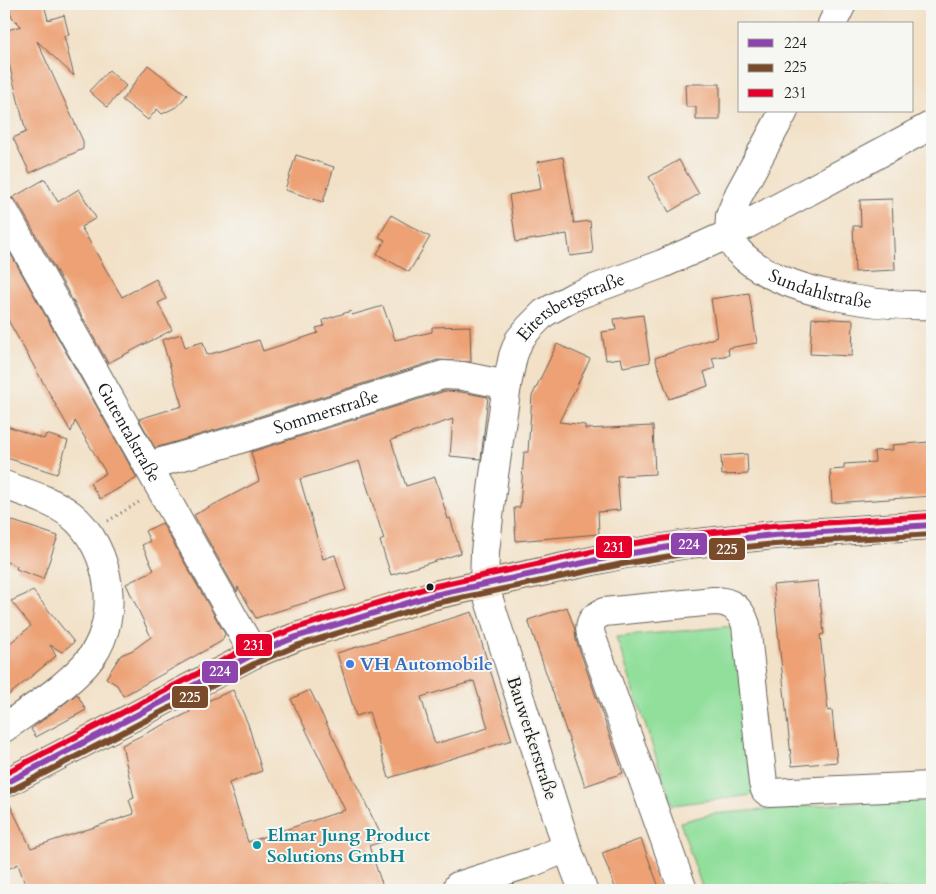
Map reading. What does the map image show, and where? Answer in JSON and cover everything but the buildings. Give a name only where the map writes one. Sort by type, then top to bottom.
[{"type":"main road","points":[[4,784],[254,654],[296,637],[430,596],[620,556],[688,544],[774,535],[932,525]]},
{"type":"street","points":[[833,22],[842,4]]},
{"type":"street","points":[[729,234],[730,216],[739,194],[783,112]]},
{"type":"street","name":"Eitersbergstraße","points":[[484,584],[493,482],[507,384],[513,356],[519,340],[544,313],[575,296],[662,264],[729,234],[932,126]]},
{"type":"street","name":"Gutentalstraße","points":[[4,211],[254,654]]},
{"type":"street","name":"Sundahlstraße","points":[[729,234],[737,250],[753,264],[773,276],[836,296],[879,303],[932,305]]},
{"type":"street","name":"Sommerstraße","points":[[155,478],[234,441],[443,375],[463,376],[507,384]]},
{"type":"street","points":[[4,485],[59,507],[88,532],[100,555],[106,574],[108,611],[103,635],[86,664],[63,685],[4,728]]},
{"type":"street","name":"Bauwerkerstraße","points":[[484,584],[567,848],[583,890]]},
{"type":"street","points":[[683,890],[591,635],[591,622],[596,616],[604,612],[714,600],[722,600],[737,608],[743,616],[746,625],[763,783],[765,790],[770,793],[932,786]]},
{"type":"street","points":[[460,890],[458,886],[533,862],[567,848]]},
{"type":"path","points":[[88,532],[155,478]]},
{"type":"green space","points":[[735,626],[753,795],[672,805],[616,637]]},
{"type":"green space","points":[[932,796],[932,890],[703,890],[680,822],[712,814]]},
{"type":"transit line","name":"231","points":[[4,774],[251,646],[293,629],[427,588],[618,546],[687,535],[773,526],[931,516]]},
{"type":"transit line","name":"224","points":[[4,784],[254,654],[296,637],[430,596],[620,555],[688,544],[774,535],[932,525]]},
{"type":"transit line","name":"225","points":[[8,792],[258,662],[299,645],[432,604],[622,564],[689,553],[775,544],[932,534]]},
{"type":"place","name":"VH Automobile","points":[[350,664]]},
{"type":"place","name":"Elmar Jung Product Solutions GmbH","points":[[257,845]]}]
